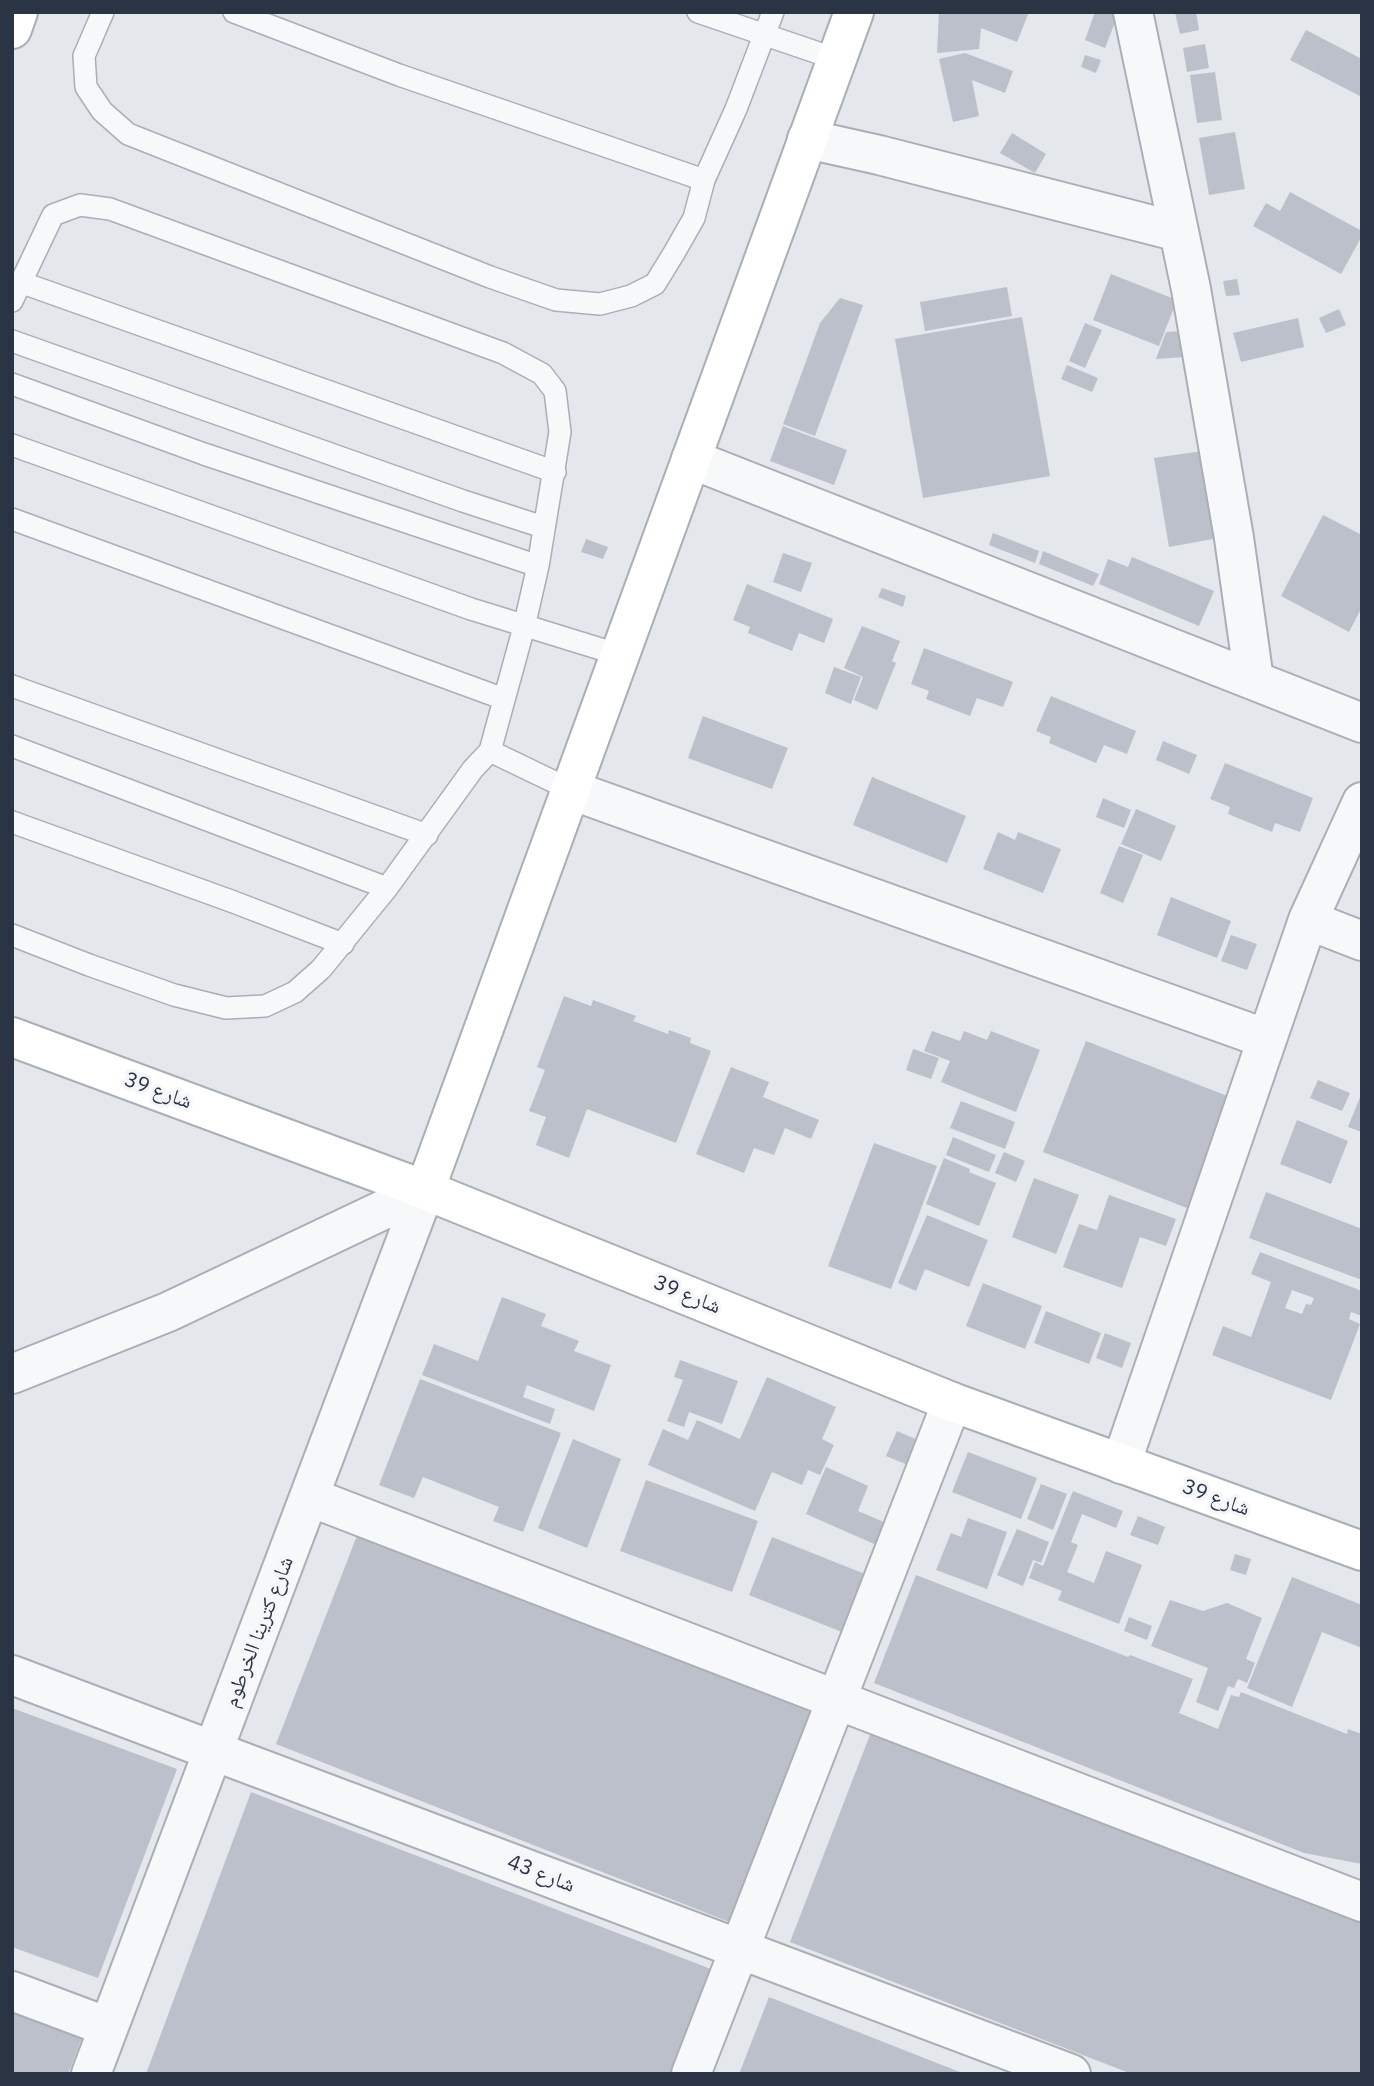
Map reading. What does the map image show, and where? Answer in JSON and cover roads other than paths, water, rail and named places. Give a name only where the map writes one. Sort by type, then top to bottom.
[{"type":"street","points":[[12,29],[18,12]]},
{"type":"street","points":[[12,1374],[168,1312],[425,1190],[853,12]]},
{"type":"street","points":[[1133,12],[1180,232],[1234,538],[1254,680]]},
{"type":"street","points":[[807,139],[1180,232]]},
{"type":"street","points":[[691,458],[1362,723]]},
{"type":"street","points":[[571,790],[1267,1039]]},
{"type":"street","points":[[1121,1464],[1308,920],[1362,802]]},
{"type":"street","points":[[1308,920],[1362,941]]},
{"type":"street","name":"شارع 39","points":[[12,1037],[425,1190],[952,1402],[1362,1551]]},
{"type":"street","name":"شارع كترينا الخرطوم","points":[[90,2074],[425,1190]]},
{"type":"street","points":[[691,2074],[952,1402]]},
{"type":"street","points":[[310,1497],[1362,1902]]},
{"type":"street","name":"شارع 43","points":[[12,1675],[1070,2074]]},
{"type":"street","points":[[12,1991],[108,2027]]},
{"type":"lane","points":[[103,12],[84,56],[86,87],[102,111],[128,134],[490,277],[556,300],[600,303],[631,296],[655,284],[694,218],[704,180],[736,108],[773,12]]},
{"type":"lane","points":[[234,12],[399,75],[704,180]]},
{"type":"lane","points":[[698,12],[836,58]]},
{"type":"lane","points":[[12,935],[174,995],[226,1008],[265,1006],[295,992],[321,969],[387,888],[473,769],[490,751],[538,566],[555,472],[560,432],[555,391],[542,374],[503,353],[110,209],[80,205],[53,215],[16,291],[555,472]]},
{"type":"lane","points":[[12,341],[543,527]]},
{"type":"lane","points":[[12,384],[204,454],[538,566]]},
{"type":"lane","points":[[12,445],[524,627],[620,655]]},
{"type":"lane","points":[[12,519],[504,699]]},
{"type":"lane","points":[[12,686],[427,835]]},
{"type":"lane","points":[[12,747],[387,888]]},
{"type":"lane","points":[[490,751],[571,790]]},
{"type":"lane","points":[[12,822],[343,944]]}]
